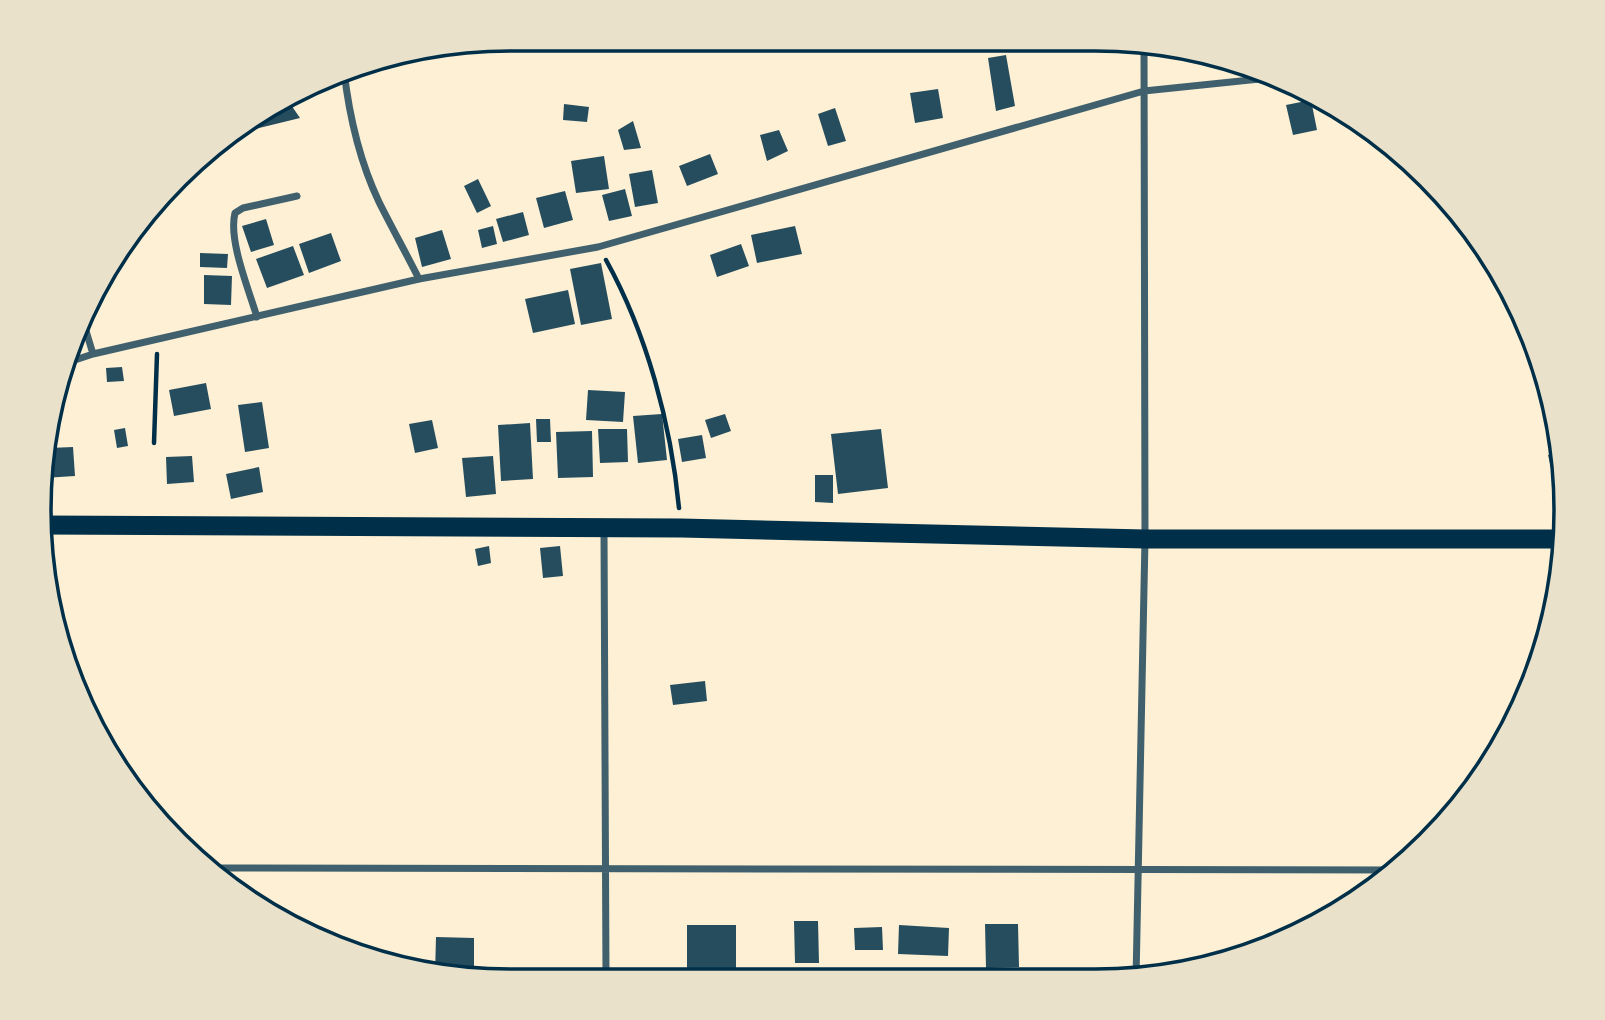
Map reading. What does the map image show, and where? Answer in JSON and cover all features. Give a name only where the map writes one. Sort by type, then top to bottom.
[{"type":"highway","points":[[52,525],[681,528],[1145,539],[1553,539]]},
{"type":"street","points":[[1136,967],[1145,539],[1144,54]]},
{"type":"street","points":[[76,360],[419,279],[598,247],[1144,91],[1255,80]]},
{"type":"street","points":[[345,82],[368,174],[379,202],[419,279]]},
{"type":"street","points":[[257,317],[239,253],[233,222],[235,213],[243,208],[296,196]]},
{"type":"street","points":[[87,333],[93,354]]},
{"type":"street","points":[[604,528],[606,969]]},
{"type":"street","points":[[223,868],[1138,872],[1380,870]]},
{"type":"path","points":[[598,247],[624,292],[652,374],[675,464],[681,528]]},
{"type":"path","points":[[154,443],[158,340]]},
{"type":"building","points":[[1006,55],[1015,106],[996,111],[988,58]]},
{"type":"building","points":[[938,89],[943,118],[915,123],[910,93]]},
{"type":"building","points":[[1304,101],[1312,105],[1317,130],[1293,135],[1286,105]]},
{"type":"building","points":[[564,104],[589,107],[587,122],[563,120]]},
{"type":"building","points":[[292,106],[300,118],[253,129]]},
{"type":"building","points":[[835,108],[846,141],[828,146],[818,114]]},
{"type":"building","points":[[633,121],[641,148],[624,150],[618,130]]},
{"type":"building","points":[[779,130],[788,151],[767,161],[760,135]]},
{"type":"building","points":[[710,154],[718,174],[687,186],[679,166]]},
{"type":"building","points":[[604,156],[609,189],[576,193],[571,161]]},
{"type":"building","points":[[652,170],[658,203],[635,207],[629,174]]},
{"type":"building","points":[[478,179],[491,206],[477,213],[464,186]]},
{"type":"building","points":[[625,189],[632,216],[609,221],[602,195]]},
{"type":"building","points":[[565,191],[573,220],[544,228],[536,198]]},
{"type":"building","points":[[523,212],[529,235],[503,242],[496,219]]},
{"type":"building","points":[[266,219],[274,245],[251,252],[242,226]]},
{"type":"building","points":[[493,226],[497,244],[482,248],[478,230]]},
{"type":"building","points":[[795,226],[802,254],[757,263],[751,235]]},
{"type":"building","points":[[442,230],[451,259],[422,267],[415,238]]},
{"type":"building","points":[[331,233],[341,261],[309,273],[299,244]]},
{"type":"building","points":[[741,244],[749,266],[717,277],[710,255]]},
{"type":"building","points":[[293,246],[304,275],[267,288],[256,259]]},
{"type":"building","points":[[200,253],[228,254],[227,268],[200,267]]},
{"type":"building","points":[[601,263],[612,319],[581,325],[570,269]]},
{"type":"building","points":[[204,275],[232,276],[231,305],[204,304]]},
{"type":"building","points":[[568,290],[575,324],[533,333],[525,299]]},
{"type":"building","points":[[122,367],[124,381],[107,382],[106,368]]},
{"type":"building","points":[[206,383],[211,409],[174,416],[169,390]]},
{"type":"building","points":[[588,390],[625,392],[623,422],[586,420]]},
{"type":"building","points":[[262,402],[269,448],[245,452],[238,405]]},
{"type":"building","points":[[662,414],[667,460],[638,463],[633,416]]},
{"type":"building","points":[[725,414],[731,431],[711,438],[705,420]]},
{"type":"building","points":[[536,419],[550,419],[551,442],[537,442]]},
{"type":"building","points":[[432,420],[438,448],[415,453],[409,424]]},
{"type":"building","points":[[530,423],[533,479],[501,481],[498,425]]},
{"type":"building","points":[[125,428],[128,446],[117,448],[114,430]]},
{"type":"building","points":[[598,429],[627,429],[628,462],[600,463]]},
{"type":"building","points":[[881,429],[888,488],[838,494],[831,434]]},
{"type":"building","points":[[592,431],[593,477],[558,478],[556,432]]},
{"type":"building","points":[[702,435],[706,458],[682,462],[678,439]]},
{"type":"building","points":[[73,447],[75,476],[52,477],[55,448]]},
{"type":"building","points":[[192,456],[194,482],[167,484],[166,457]]},
{"type":"building","points":[[493,456],[496,494],[466,497],[462,458]]},
{"type":"building","points":[[259,467],[263,492],[231,499],[226,474]]},
{"type":"building","points":[[815,475],[833,475],[833,503],[815,502]]},
{"type":"building","points":[[489,546],[491,563],[478,566],[475,549]]},
{"type":"building","points":[[560,546],[563,576],[543,578],[540,548]]},
{"type":"building","points":[[705,681],[707,701],[673,705],[670,685]]},
{"type":"building","points":[[794,921],[818,921],[819,963],[795,963]]},
{"type":"building","points":[[985,924],[1018,924],[1019,967],[986,968]]},
{"type":"building","points":[[687,925],[736,925],[736,969],[687,969]]},
{"type":"building","points":[[899,925],[949,928],[948,956],[898,954]]},
{"type":"building","points":[[882,927],[883,950],[855,950],[854,928]]},
{"type":"building","points":[[436,937],[474,938],[474,967],[435,963]]}]
